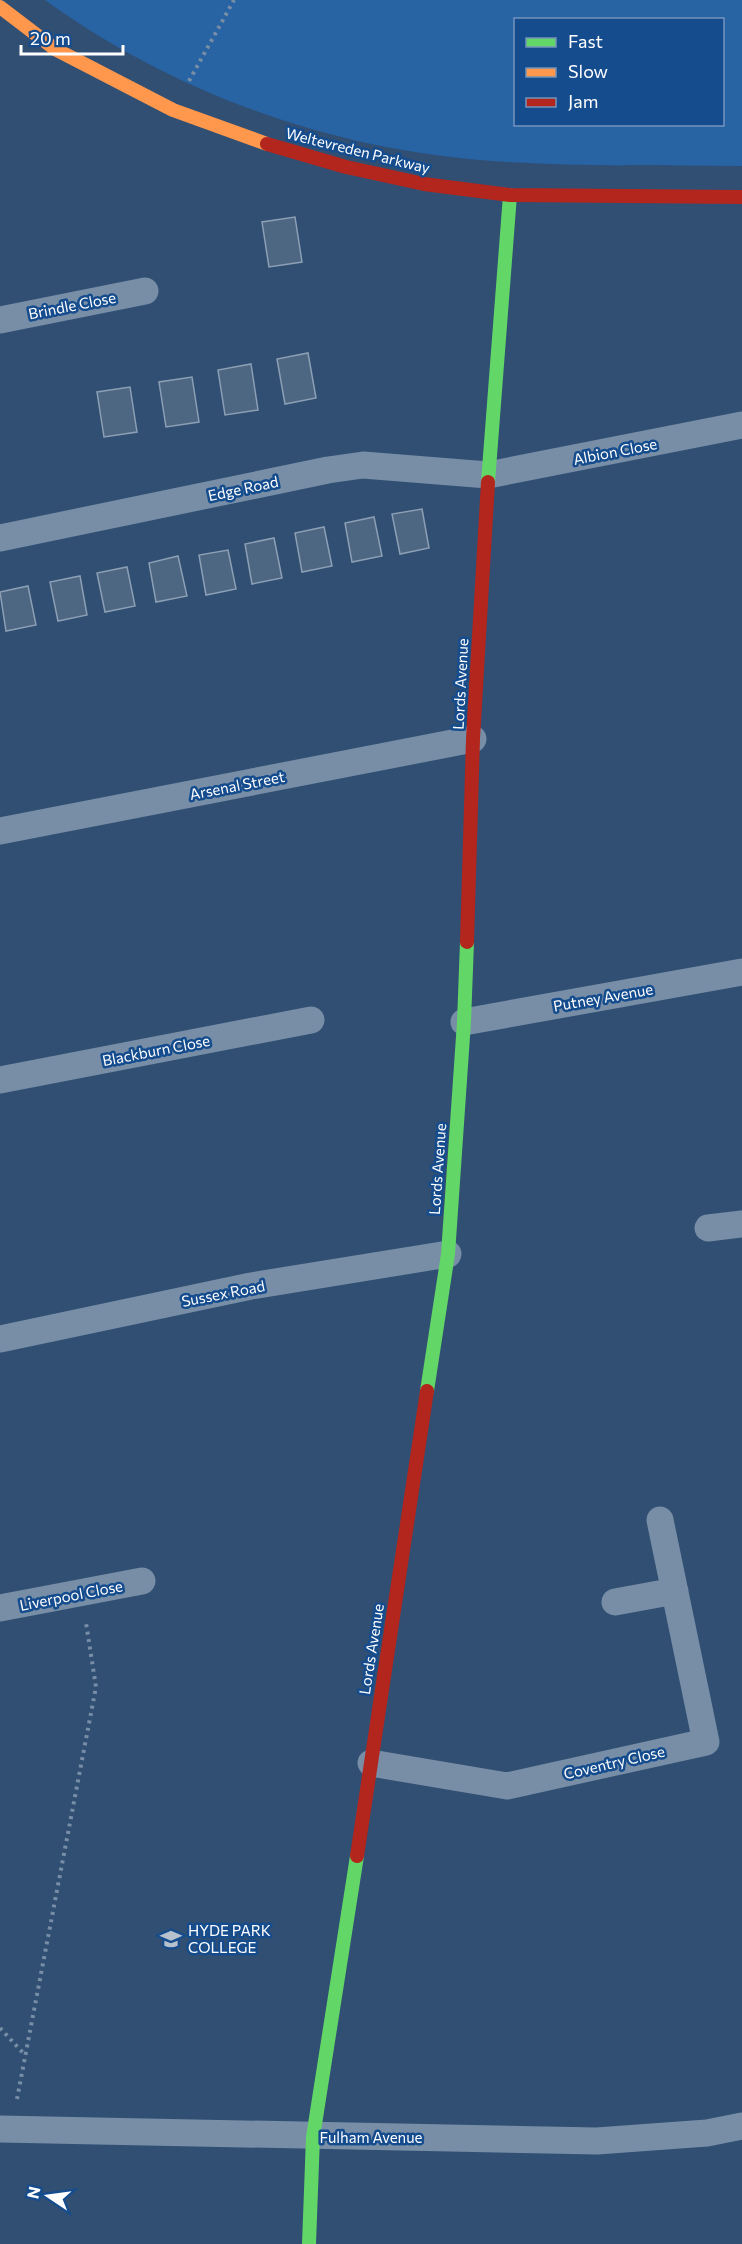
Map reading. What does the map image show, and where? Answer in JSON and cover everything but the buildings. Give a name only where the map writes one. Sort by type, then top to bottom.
[{"type":"street","name":"Weltevreden Parkway","points":[[0,7],[55,49],[173,110],[257,141],[346,167],[424,184],[510,195],[742,197]]},
{"type":"street","name":"Lords Avenue","points":[[309,2244],[313,2137],[324,2055],[448,1254],[464,1022],[473,739],[488,476],[510,195]]},
{"type":"street","name":"Brindle Close","points":[[0,320],[145,291]]},
{"type":"street","name":"Albion Close","points":[[488,476],[742,425]]},
{"type":"street","name":"Edge Road","points":[[0,538],[328,470],[363,465],[488,476]]},
{"type":"street","name":"Arsenal Street","points":[[0,831],[473,739]]},
{"type":"street","name":"Putney Avenue","points":[[464,1022],[742,972]]},
{"type":"street","name":"Blackburn Close","points":[[0,1080],[311,1020]]},
{"type":"street","points":[[708,1228],[742,1224]]},
{"type":"street","name":"Sussex Road","points":[[0,1339],[251,1286],[448,1254]]},
{"type":"street","name":"Coventry Close","points":[[371,1763],[507,1786],[706,1742],[660,1520]]},
{"type":"street","name":"Liverpool Close","points":[[0,1608],[142,1581]]},
{"type":"street","points":[[615,1602],[675,1591]]},
{"type":"street","name":"Fulham Avenue","points":[[6,2130],[597,2141],[707,2133],[742,2126]]},
{"type":"path","points":[[185,88],[234,0]]},
{"type":"path","points":[[6,2130],[25,2056],[96,1687],[81,1593]]},
{"type":"path","points":[[0,2028],[25,2056]]},
{"type":"shaded area","points":[[45,0],[742,0],[742,166],[523,163],[432,155],[315,130],[258,112],[147,63],[95,33]]},
{"type":"traffic: fast","points":[[488,482],[510,195]]},
{"type":"traffic: fast","points":[[427,1391],[448,1254],[464,1022],[467,942]]},
{"type":"traffic: fast","points":[[309,2244],[313,2137],[357,1856]]},
{"type":"traffic: slow","points":[[0,7],[55,49],[173,110],[267,144]]},
{"type":"traffic: jam","points":[[267,144],[346,167],[424,184],[510,195],[742,197]]},
{"type":"traffic: jam","points":[[467,942],[473,739],[488,482]]},
{"type":"traffic: jam","points":[[357,1856],[427,1391]]},
{"type":"place","name":"HYDE PARK COLLEGE","points":[[171,1939]]}]
